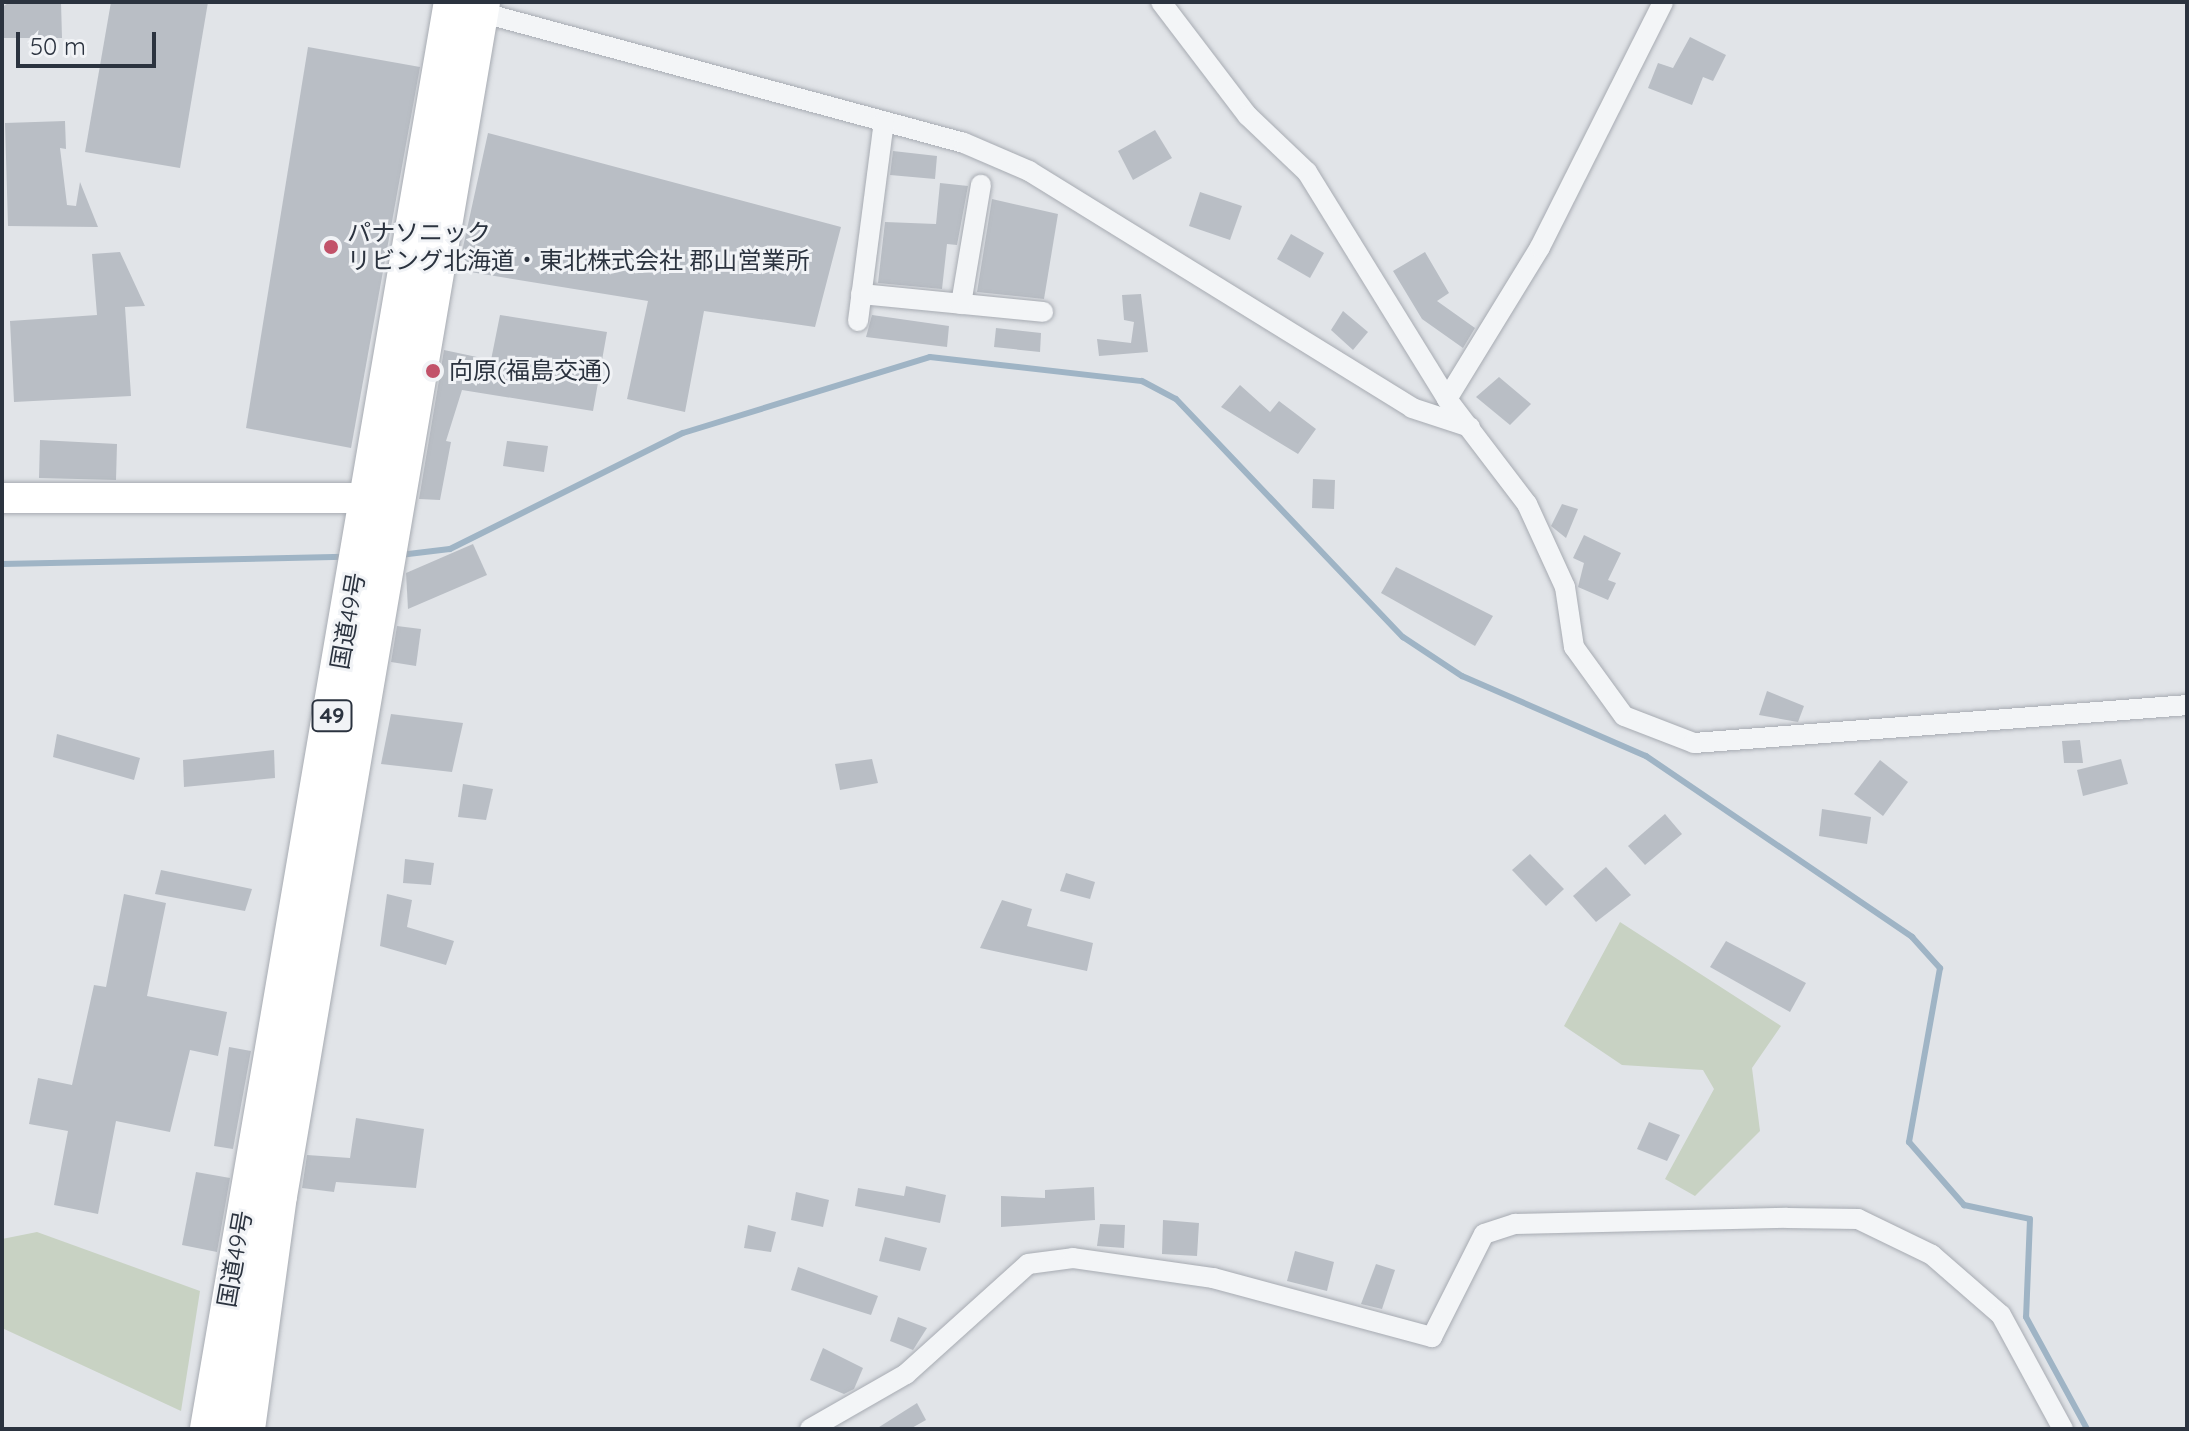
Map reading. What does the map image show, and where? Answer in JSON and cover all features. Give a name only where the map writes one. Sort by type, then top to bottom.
[{"type":"highway","name":"国道49号","points":[[209,1429],[369,498],[472,5]]},
{"type":"highway","name":"国道49号","points":[[246,1429],[278,1196],[472,5]]},
{"type":"street","points":[[1161,2],[1248,116],[1307,172],[1447,399],[1476,429],[1552,549],[1585,670],[1624,716],[1666,737],[1752,739],[2187,705]]},
{"type":"street","points":[[1447,399],[1540,247],[1663,2]]},
{"type":"street","points":[[472,5],[884,122],[1029,171],[1412,408],[1476,429]]},
{"type":"street","points":[[858,321],[884,122]]},
{"type":"street","points":[[961,304],[981,185]]},
{"type":"street","points":[[861,294],[1043,312]]},
{"type":"street","points":[[2,498],[369,498]]},
{"type":"street","points":[[810,1429],[906,1374],[1028,1264],[1073,1258],[1213,1278],[1432,1337],[1484,1234],[1515,1224],[1787,1218],[1858,1219],[1932,1255],[2001,1315],[2063,1429]]},
{"type":"green space","points":[[1620,922],[1781,1026],[1752,1068],[1760,1131],[1695,1196],[1665,1179],[1714,1089],[1703,1070],[1622,1065],[1564,1026]]},
{"type":"green space","points":[[37,1232],[200,1291],[181,1411],[2,1328],[2,1239]]},
{"type":"building","points":[[10,2],[61,2],[62,38],[2,38],[2,7]]},
{"type":"building","points":[[111,2],[208,2],[180,168],[85,152]]},
{"type":"building","points":[[1690,37],[1726,55],[1713,81],[1703,77],[1692,105],[1648,88],[1658,63],[1673,68]]},
{"type":"building","name":"パナソニック リビング北海道・東北株式会社 郡山営業所","points":[[308,47],[420,67],[351,448],[246,428]]},
{"type":"building","points":[[65,121],[66,149],[60,148],[67,205],[76,206],[80,182],[98,227],[8,226],[5,123]]},
{"type":"building","points":[[1155,130],[1172,158],[1133,180],[1118,151]]},
{"type":"building","points":[[488,133],[841,227],[815,327],[704,311],[685,412],[627,399],[648,301],[458,270]]},
{"type":"building","points":[[893,151],[937,156],[935,179],[890,175]]},
{"type":"building","points":[[940,183],[968,186],[957,245],[947,244],[942,289],[878,283],[885,222],[936,224]]},
{"type":"building","points":[[1200,192],[1242,206],[1230,240],[1189,226]]},
{"type":"building","points":[[992,199],[1058,214],[1044,299],[977,292]]},
{"type":"building","points":[[1291,234],[1324,253],[1310,278],[1277,259]]},
{"type":"building","points":[[120,252],[145,306],[125,307],[131,396],[14,402],[10,321],[97,315],[92,254]]},
{"type":"building","points":[[1425,252],[1449,293],[1437,301],[1475,328],[1463,348],[1422,319],[1393,271]]},
{"type":"building","points":[[1141,294],[1148,352],[1099,356],[1097,339],[1131,343],[1134,322],[1124,320],[1122,295]]},
{"type":"building","points":[[1343,311],[1368,332],[1353,350],[1331,330]]},
{"type":"building","points":[[500,315],[607,332],[593,411],[462,390],[446,441],[451,442],[440,500],[419,499],[444,350],[491,360]]},
{"type":"building","points":[[872,315],[949,326],[947,347],[866,337]]},
{"type":"building","points":[[996,328],[1041,333],[1040,352],[994,347]]},
{"type":"building","points":[[1499,377],[1531,404],[1510,425],[1476,397]]},
{"type":"building","points":[[1240,385],[1270,412],[1279,401],[1316,429],[1298,454],[1221,407]]},
{"type":"building","points":[[40,440],[117,444],[116,480],[39,478]]},
{"type":"building","points":[[507,441],[548,446],[544,472],[503,466]]},
{"type":"building","points":[[1313,479],[1335,480],[1334,509],[1312,508]]},
{"type":"building","points":[[1562,504],[1578,509],[1566,538],[1551,526]]},
{"type":"building","points":[[1584,535],[1621,553],[1608,580],[1616,583],[1608,600],[1578,587],[1584,563],[1573,558]]},
{"type":"building","points":[[473,544],[487,575],[408,609],[406,573]]},
{"type":"building","points":[[1396,567],[1493,616],[1475,646],[1381,593]]},
{"type":"building","points":[[397,626],[421,629],[416,666],[391,662]]},
{"type":"building","points":[[1767,691],[1804,706],[1798,722],[1759,715]]},
{"type":"building","points":[[391,714],[463,723],[452,772],[381,764]]},
{"type":"building","points":[[57,734],[140,758],[134,780],[53,757]]},
{"type":"building","points":[[2080,740],[2083,763],[2064,763],[2062,741]]},
{"type":"building","points":[[274,750],[275,778],[184,787],[183,760]]},
{"type":"building","points":[[872,759],[878,783],[840,790],[835,764]]},
{"type":"building","points":[[2121,759],[2128,784],[2083,796],[2077,770]]},
{"type":"building","points":[[1880,760],[1908,782],[1883,816],[1854,794]]},
{"type":"building","points":[[463,784],[493,789],[486,820],[458,817]]},
{"type":"building","points":[[1822,809],[1871,817],[1867,844],[1819,836]]},
{"type":"building","points":[[1665,814],[1682,834],[1645,865],[1628,846]]},
{"type":"building","points":[[1530,854],[1564,889],[1546,906],[1512,870]]},
{"type":"building","points":[[405,859],[434,863],[431,885],[403,883]]},
{"type":"building","points":[[1606,867],[1631,895],[1596,922],[1573,896]]},
{"type":"building","points":[[161,870],[252,889],[245,911],[155,894]]},
{"type":"building","points":[[1066,873],[1095,882],[1090,899],[1060,891]]},
{"type":"building","points":[[124,894],[166,903],[147,996],[227,1012],[218,1056],[190,1050],[170,1132],[116,1121],[98,1214],[54,1205],[68,1131],[29,1124],[38,1078],[72,1085],[94,985],[106,987]]},
{"type":"building","points":[[387,894],[412,900],[407,927],[454,941],[446,965],[380,946]]},
{"type":"building","points":[[1002,900],[1032,909],[1027,926],[1093,943],[1087,971],[980,948]]},
{"type":"building","points":[[1726,941],[1806,983],[1790,1012],[1710,967]]},
{"type":"building","points":[[229,1047],[251,1051],[233,1149],[214,1146]]},
{"type":"building","points":[[356,1118],[424,1129],[416,1188],[336,1182],[334,1192],[302,1188],[307,1155],[350,1158]]},
{"type":"building","points":[[1649,1122],[1680,1135],[1667,1161],[1637,1149]]},
{"type":"building","points":[[196,1172],[230,1178],[217,1252],[182,1245]]},
{"type":"building","points":[[906,1186],[946,1195],[940,1223],[855,1206],[858,1188],[904,1196]]},
{"type":"building","points":[[1094,1187],[1095,1220],[1001,1227],[1001,1196],[1045,1198],[1045,1190]]},
{"type":"building","points":[[796,1192],[829,1200],[823,1227],[791,1220]]},
{"type":"building","points":[[1163,1220],[1199,1223],[1197,1256],[1162,1254]]},
{"type":"building","points":[[1100,1224],[1125,1225],[1124,1248],[1097,1246]]},
{"type":"building","points":[[748,1225],[776,1232],[771,1252],[744,1248]]},
{"type":"building","points":[[885,1237],[927,1248],[920,1271],[879,1261]]},
{"type":"building","points":[[1295,1251],[1334,1262],[1327,1291],[1287,1281]]},
{"type":"building","points":[[1376,1264],[1395,1270],[1382,1309],[1361,1304]]},
{"type":"building","points":[[798,1267],[878,1296],[871,1315],[791,1290]]},
{"type":"building","points":[[898,1317],[927,1328],[913,1350],[890,1341]]},
{"type":"building","points":[[823,1348],[863,1368],[854,1389],[844,1394],[810,1380]]},
{"type":"building","points":[[917,1403],[926,1420],[910,1429],[876,1429]]},
{"type":"waterway","points":[[400,555],[450,549],[683,433],[930,357],[1142,381],[1176,399],[1403,637],[1462,676],[1646,756],[1912,937],[1940,968],[1909,1142],[1964,1205],[2030,1219],[2026,1317],[2087,1429]]},
{"type":"waterway","points":[[2,564],[345,557]]},
{"type":"place","name":"パナソニック リビング北海道・東北株式会社 郡山営業所","points":[[331,247]]},
{"type":"place","name":"向原(福島交通)","points":[[433,371]]}]
